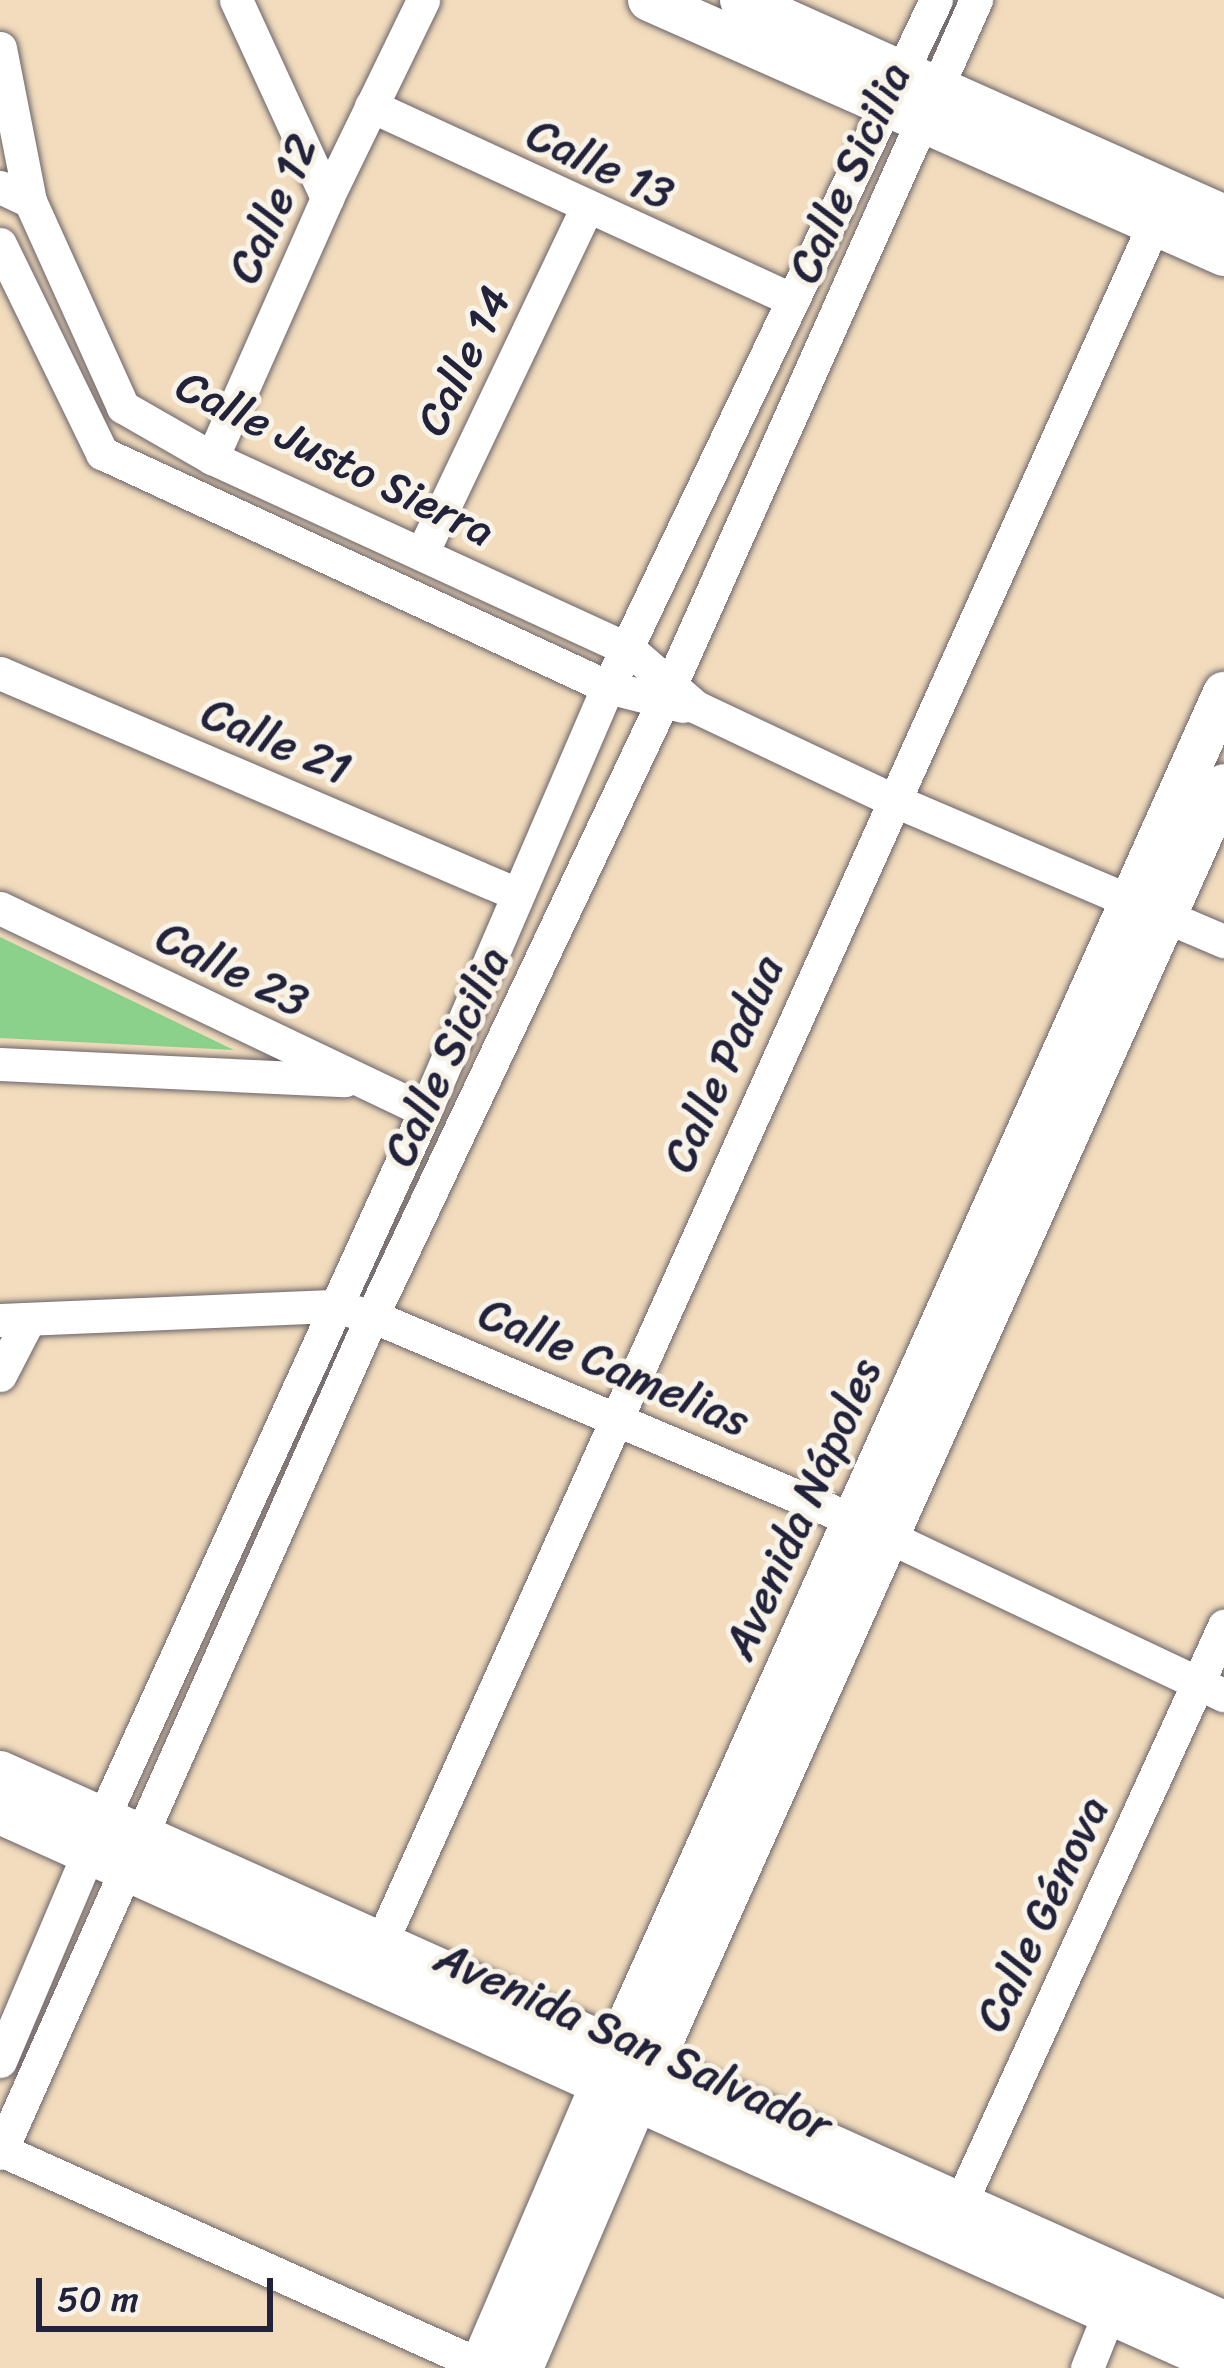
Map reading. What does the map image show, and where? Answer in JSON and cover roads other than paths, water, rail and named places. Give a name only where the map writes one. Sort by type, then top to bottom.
[{"type":"main road","points":[[649,0],[1224,217]]},
{"type":"main road","points":[[741,0],[913,97],[1154,224],[1224,255]]},
{"type":"main road","name":"Avenida Nápoles","points":[[493,2367],[1148,908],[1224,693]]},
{"type":"main road","name":"Avenida Nápoles","points":[[1148,908],[1224,785]]},
{"type":"main road","name":"Avenida San Salvador","points":[[0,1772],[113,1844],[952,2221],[1224,2322]]},
{"type":"main road","name":"Avenida San Salvador","points":[[0,1813],[113,1844],[381,1943],[627,2074]]},
{"type":"main road","name":"Avenida San Salvador","points":[[952,2221],[1109,2313],[1224,2365]]},
{"type":"street","points":[[236,0],[327,198]]},
{"type":"street","name":"Calle 12","points":[[212,458],[327,198],[423,0]]},
{"type":"street","name":"Calle Sicilia","points":[[0,2061],[113,1844],[372,1316],[667,693],[913,97],[936,0]]},
{"type":"street","name":"Calle Sicilia","points":[[0,2152],[113,1844],[332,1306],[425,1111],[608,687],[630,650],[793,300],[976,0]]},
{"type":"street","name":"Calle Justo Sierra","points":[[0,47],[15,194],[123,406],[212,458],[630,650],[667,693]]},
{"type":"street","name":"Calle 13","points":[[371,106],[586,210],[793,300]]},
{"type":"street","name":"Calle 14","points":[[423,551],[586,210]]},
{"type":"street","name":"Calle Padua","points":[[381,1943],[1154,224]]},
{"type":"street","name":"Calle Justo Sierra","points":[[0,244],[102,453],[608,687],[667,693]]},
{"type":"street","name":"Calle 21","points":[[0,673],[517,894]]},
{"type":"street","points":[[667,693],[893,800],[1224,941]]},
{"type":"street","name":"Calle 23","points":[[0,908],[425,1111]]},
{"type":"street","points":[[0,1064],[358,1081]]},
{"type":"street","name":"Calle Camelias","points":[[14,1320],[332,1306],[372,1316],[616,1415],[1211,1689]]},
{"type":"street","points":[[0,1375],[14,1320]]},
{"type":"street","name":"Calle Génova","points":[[952,2221],[1211,1689],[1224,1626]]},
{"type":"street","points":[[0,2152],[493,2367]]},
{"type":"street","points":[[1087,2368],[1109,2313]]}]
